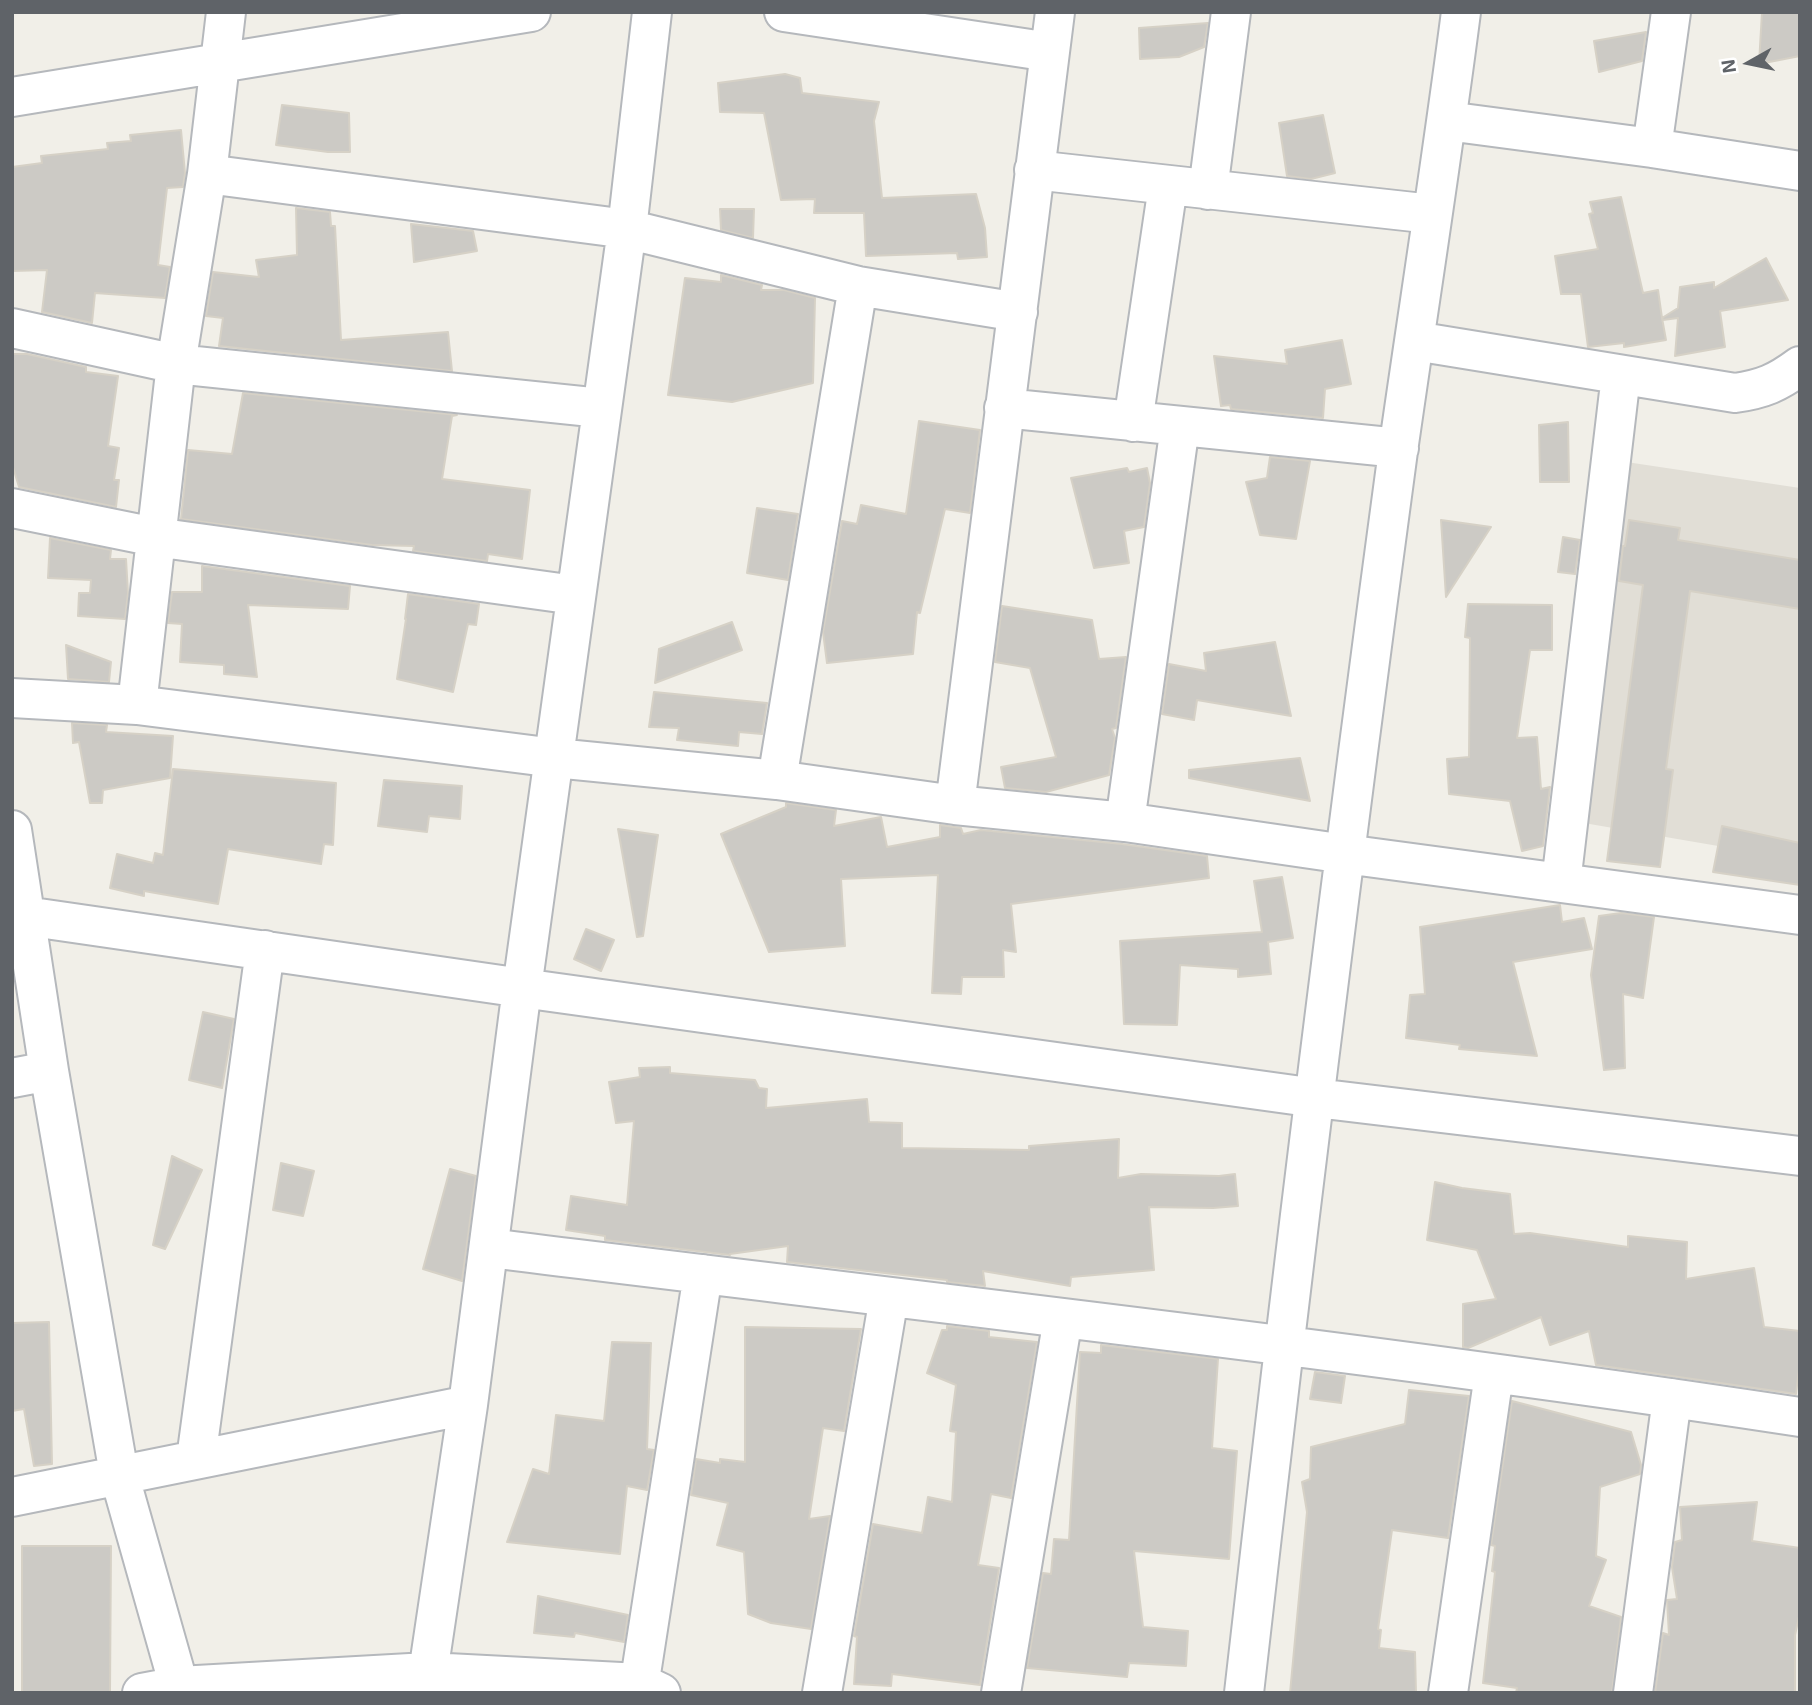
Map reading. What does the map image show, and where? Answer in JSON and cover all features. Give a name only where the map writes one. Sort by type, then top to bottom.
[{"type":"street","points":[[137,705],[176,365],[206,174],[226,12]]},
{"type":"street","points":[[12,97],[531,12]]},
{"type":"street","points":[[427,1682],[468,1405],[575,595],[627,229],[652,12]]},
{"type":"street","points":[[784,12],[875,19],[1050,52]]},
{"type":"street","points":[[955,805],[1055,12]]},
{"type":"street","points":[[1208,190],[1231,12]]},
{"type":"street","points":[[1244,1693],[1283,1346],[1346,854],[1399,448],[1461,12]]},
{"type":"street","points":[[1651,148],[1671,12]]},
{"type":"street","points":[[1447,121],[1800,171]]},
{"type":"street","points":[[1034,170],[1432,214]]},
{"type":"street","points":[[206,174],[627,229],[858,286],[1018,312]]},
{"type":"street","points":[[1133,422],[1168,186]]},
{"type":"street","points":[[777,780],[858,286]]},
{"type":"street","points":[[12,328],[176,365],[601,408]]},
{"type":"street","points":[[1415,341],[1735,393],[1762,389],[1800,366]]},
{"type":"street","points":[[1561,883],[1621,374]]},
{"type":"street","points":[[1004,408],[1399,448]]},
{"type":"street","points":[[1125,821],[1180,426]]},
{"type":"street","points":[[12,508],[155,537],[575,595]]},
{"type":"street","points":[[12,698],[137,705],[555,758],[777,780],[955,805],[1125,821],[1346,854],[1800,915]]},
{"type":"street","points":[[12,831],[25,916],[30,1074],[119,1474],[179,1686]]},
{"type":"street","points":[[25,916],[1316,1098],[1800,1156]]},
{"type":"street","points":[[196,1459],[265,950]]},
{"type":"street","points":[[489,1248],[1283,1346],[1672,1398],[1800,1418]]},
{"type":"street","points":[[142,1693],[179,1686],[427,1682],[646,1689],[703,1274]]},
{"type":"street","points":[[822,1693],[889,1297]]},
{"type":"street","points":[[1001,1693],[1063,1318]]},
{"type":"street","points":[[1448,1693],[1494,1374]]},
{"type":"street","points":[[1633,1693],[1672,1398]]},
{"type":"street","points":[[12,1497],[468,1405]]},
{"type":"shaded area","points":[[1613,460],[1800,488],[1800,860],[1578,822]]},
{"type":"building","points":[[1762,12],[1800,12],[1800,56],[1759,64]]},
{"type":"building","points":[[1208,23],[1204,47],[1179,57],[1140,59],[1139,28]]},
{"type":"building","points":[[1646,32],[1642,61],[1599,72],[1594,41]]},
{"type":"building","points":[[785,74],[800,78],[802,93],[879,102],[874,121],[882,198],[976,194],[985,228],[987,257],[958,259],[957,253],[866,256],[864,213],[814,213],[815,199],[781,200],[764,113],[720,112],[718,83]]},
{"type":"building","points":[[282,105],[349,113],[350,152],[276,145]]},
{"type":"building","points":[[1323,115],[1335,173],[1311,179],[1287,176],[1279,123]]},
{"type":"building","points":[[181,130],[185,173],[183,187],[167,188],[158,265],[170,267],[165,298],[95,293],[92,323],[42,312],[47,270],[12,271],[12,167],[42,163],[41,156],[108,149],[107,143],[131,141],[130,135]]},
{"type":"building","points":[[1621,197],[1643,293],[1658,290],[1666,340],[1624,347],[1624,343],[1588,347],[1581,294],[1561,294],[1555,256],[1598,249],[1589,214],[1593,213],[1590,202]]},
{"type":"building","points":[[296,208],[330,212],[331,226],[335,226],[341,340],[448,332],[452,371],[219,346],[223,318],[206,316],[213,272],[259,277],[256,260],[297,255]]},
{"type":"building","points":[[720,209],[754,209],[753,238],[721,230]]},
{"type":"building","points":[[411,224],[473,231],[477,251],[414,262]]},
{"type":"building","points":[[1766,258],[1788,300],[1720,311],[1725,347],[1675,356],[1678,318],[1662,318],[1678,308],[1680,287],[1714,282],[1714,288]]},
{"type":"building","points":[[721,275],[762,285],[761,290],[784,290],[815,298],[813,383],[732,402],[668,395],[685,278],[721,282]]},
{"type":"building","points":[[1342,340],[1351,384],[1325,389],[1323,418],[1221,406],[1214,356],[1287,364],[1285,350]]},
{"type":"building","points":[[12,354],[27,354],[86,367],[86,372],[118,376],[108,446],[119,448],[114,480],[119,480],[116,507],[19,487],[12,464]]},
{"type":"building","points":[[243,393],[457,415],[452,416],[442,479],[530,490],[522,559],[488,554],[487,561],[413,551],[414,546],[372,545],[181,519],[188,450],[232,454]]},
{"type":"building","points":[[919,421],[980,430],[970,513],[945,509],[920,613],[917,612],[913,654],[827,663],[823,632],[842,521],[857,524],[861,505],[906,514]]},
{"type":"building","points":[[1568,422],[1569,482],[1540,482],[1539,425]]},
{"type":"building","points":[[1270,457],[1310,461],[1296,539],[1260,535],[1246,482],[1267,478]]},
{"type":"building","points":[[1127,468],[1129,472],[1147,468],[1150,483],[1144,527],[1124,531],[1129,563],[1094,568],[1071,478]]},
{"type":"building","points":[[757,508],[798,514],[788,580],[747,573]]},
{"type":"building","points":[[1441,520],[1491,527],[1446,597]]},
{"type":"building","points":[[1629,520],[1680,528],[1678,540],[1800,560],[1800,609],[1690,591],[1666,769],[1673,770],[1660,867],[1607,861],[1643,585],[1619,581]]},
{"type":"building","points":[[1563,537],[1580,540],[1575,574],[1558,572]]},
{"type":"building","points":[[50,538],[111,550],[110,559],[126,559],[128,593],[125,619],[78,616],[79,593],[90,593],[91,580],[48,578]]},
{"type":"building","points":[[202,566],[350,586],[348,609],[248,605],[257,677],[224,674],[224,665],[180,662],[182,624],[168,623],[172,592],[202,592]]},
{"type":"building","points":[[408,594],[479,604],[476,625],[468,624],[453,692],[397,679]]},
{"type":"building","points":[[1468,604],[1552,605],[1552,650],[1530,650],[1517,738],[1537,737],[1541,789],[1550,787],[1543,846],[1522,851],[1510,801],[1449,794],[1447,759],[1469,757],[1470,638],[1465,637]]},
{"type":"building","points":[[1002,606],[1092,620],[1099,659],[1126,657],[1116,728],[1112,729],[1115,738],[1109,775],[1046,792],[1005,788],[1001,767],[1056,757],[1030,668],[995,662]]},
{"type":"building","points":[[732,622],[742,650],[655,683],[659,649]]},
{"type":"building","points":[[1275,642],[1291,716],[1197,700],[1194,720],[1162,714],[1169,664],[1206,671],[1204,653]]},
{"type":"building","points":[[66,645],[111,662],[109,682],[68,679]]},
{"type":"building","points":[[654,692],[767,703],[762,734],[739,732],[738,746],[677,740],[679,728],[649,727]]},
{"type":"building","points":[[72,723],[107,725],[106,732],[173,736],[170,778],[103,790],[102,803],[90,803],[79,742],[73,743]]},
{"type":"building","points":[[1300,758],[1310,801],[1189,778],[1189,770]]},
{"type":"building","points":[[173,769],[336,783],[333,845],[324,844],[321,864],[228,849],[218,904],[144,891],[144,896],[110,888],[117,854],[153,863],[155,853],[163,855]]},
{"type":"building","points":[[384,780],[462,786],[460,819],[429,816],[427,832],[378,826]]},
{"type":"building","points":[[786,803],[836,810],[834,826],[881,817],[887,847],[940,837],[940,825],[961,828],[963,834],[981,830],[1122,844],[1207,856],[1209,878],[1011,904],[1016,952],[1003,950],[1004,977],[962,977],[961,994],[932,993],[938,875],[841,879],[845,946],[769,952],[721,834],[786,807]]},
{"type":"building","points":[[1722,826],[1800,843],[1800,885],[1713,872]]},
{"type":"building","points":[[618,829],[658,835],[643,936],[637,937]]},
{"type":"building","points":[[1282,877],[1293,938],[1268,942],[1271,974],[1238,977],[1238,969],[1180,965],[1177,1025],[1124,1024],[1120,941],[1262,932],[1254,881]]},
{"type":"building","points":[[1560,905],[1562,922],[1584,918],[1592,949],[1513,962],[1537,1056],[1459,1049],[1460,1045],[1406,1038],[1410,995],[1425,994],[1420,927]]},
{"type":"building","points":[[1621,913],[1654,917],[1643,998],[1623,994],[1625,1068],[1604,1070],[1591,975],[1599,916]]},
{"type":"building","points":[[586,929],[614,940],[601,971],[574,959]]},
{"type":"building","points":[[203,1012],[234,1019],[222,1088],[189,1080]]},
{"type":"building","points":[[670,1067],[670,1073],[755,1080],[759,1088],[767,1089],[766,1108],[867,1099],[869,1122],[902,1123],[902,1148],[1029,1150],[1029,1146],[1119,1139],[1118,1178],[1141,1174],[1235,1174],[1238,1206],[1149,1207],[1154,1270],[1071,1277],[1070,1286],[983,1271],[985,1286],[947,1282],[787,1262],[788,1246],[730,1255],[605,1240],[605,1236],[566,1230],[571,1196],[627,1205],[634,1121],[616,1123],[609,1082],[640,1077],[639,1068]]},
{"type":"building","points":[[172,1156],[202,1170],[165,1249],[153,1245]]},
{"type":"building","points":[[281,1163],[314,1171],[303,1216],[273,1210]]},
{"type":"building","points":[[450,1169],[476,1176],[462,1281],[423,1269]]},
{"type":"building","points":[[1435,1182],[1510,1194],[1514,1234],[1530,1233],[1628,1247],[1628,1236],[1687,1242],[1686,1279],[1754,1268],[1764,1327],[1800,1331],[1796,1394],[1596,1365],[1589,1331],[1550,1345],[1541,1317],[1468,1348],[1463,1347],[1463,1304],[1496,1299],[1477,1250],[1427,1240]]},
{"type":"building","points":[[49,1322],[52,1464],[34,1466],[24,1409],[12,1411],[12,1323]]},
{"type":"building","points":[[947,1326],[989,1331],[989,1337],[1037,1342],[1011,1498],[991,1494],[978,1565],[999,1568],[980,1685],[892,1674],[891,1686],[854,1684],[857,1637],[854,1636],[873,1524],[922,1533],[928,1497],[952,1502],[956,1432],[950,1431],[956,1385],[927,1373],[942,1330],[947,1330]]},
{"type":"building","points":[[745,1327],[861,1329],[844,1431],[823,1428],[809,1519],[830,1516],[811,1629],[771,1623],[748,1614],[744,1552],[717,1545],[728,1503],[691,1495],[696,1459],[720,1463],[720,1459],[745,1462]]},
{"type":"building","points":[[612,1342],[651,1343],[647,1449],[654,1450],[647,1490],[627,1486],[620,1554],[507,1542],[533,1469],[549,1474],[556,1415],[604,1421]]},
{"type":"building","points":[[1101,1345],[1218,1359],[1212,1448],[1237,1451],[1229,1559],[1134,1551],[1143,1627],[1188,1631],[1186,1666],[1129,1663],[1127,1677],[1027,1668],[1043,1573],[1051,1574],[1054,1539],[1069,1540],[1080,1352],[1101,1353]]},
{"type":"building","points":[[1315,1372],[1345,1376],[1341,1403],[1310,1399]]},
{"type":"building","points":[[1409,1390],[1469,1396],[1448,1538],[1392,1530],[1378,1629],[1381,1630],[1379,1648],[1415,1652],[1416,1693],[1290,1693],[1307,1512],[1302,1482],[1310,1479],[1311,1447],[1405,1424]]},
{"type":"building","points":[[1512,1401],[1631,1432],[1641,1465],[1640,1474],[1600,1487],[1596,1556],[1606,1560],[1589,1606],[1621,1617],[1612,1693],[1516,1693],[1517,1688],[1483,1683],[1495,1572],[1492,1571],[1495,1546],[1491,1545]]},
{"type":"building","points":[[1757,1502],[1752,1541],[1800,1548],[1800,1612],[1795,1635],[1795,1693],[1655,1693],[1663,1633],[1669,1635],[1667,1600],[1677,1599],[1672,1567],[1675,1542],[1682,1540],[1680,1507]]},
{"type":"building","points":[[22,1546],[111,1546],[110,1693],[22,1693]]},
{"type":"building","points":[[538,1596],[628,1615],[624,1642],[575,1633],[574,1637],[534,1633]]}]
